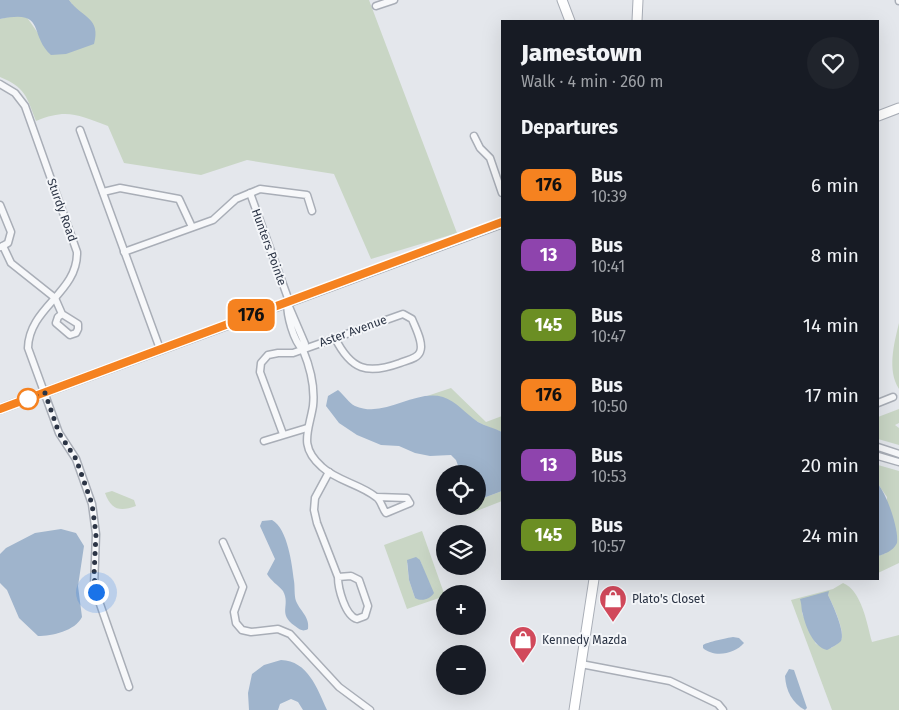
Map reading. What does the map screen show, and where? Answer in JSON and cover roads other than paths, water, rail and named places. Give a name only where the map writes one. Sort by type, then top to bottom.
[{"type":"main road","points":[[562,0],[570,20]]},
{"type":"main road","points":[[637,20],[638,0]]},
{"type":"main road","points":[[879,116],[899,108]]},
{"type":"main road","points":[[0,409],[501,222]]},
{"type":"main road","points":[[574,710],[594,580]]},
{"type":"street","points":[[376,6],[394,0]]},
{"type":"street","name":"Sturdy Road","points":[[0,84],[15,93],[25,106],[76,247],[77,262],[75,272],[35,321],[28,338],[31,357],[45,393]]},
{"type":"street","points":[[80,130],[160,349]]},
{"type":"street","points":[[474,136],[480,148],[490,158],[501,190]]},
{"type":"street","points":[[102,192],[120,188],[179,199],[192,228]]},
{"type":"street","name":"Hunters Pointe","points":[[124,252],[217,218],[236,199],[250,193],[269,189],[307,195],[312,210]]},
{"type":"street","name":"Hunters Pointe","points":[[250,193],[288,302],[287,313],[299,345],[303,350],[311,375],[313,394],[306,443],[311,454],[329,472],[377,497]]},
{"type":"street","points":[[0,205],[11,232],[8,243],[2,246],[8,258],[16,267],[55,298],[62,314]]},
{"type":"street","name":"Aster Avenue","points":[[283,434],[260,372],[260,365],[265,357],[271,354],[292,353],[303,350],[334,338],[403,314],[412,319],[421,344],[421,351],[416,357],[387,367],[370,368],[353,363],[344,356],[334,338]]},
{"type":"street","points":[[45,393],[59,433],[76,459],[92,504],[96,534],[94,587],[129,687]]},
{"type":"street","points":[[879,402],[893,397]]},
{"type":"street","points":[[264,441],[308,428]]},
{"type":"street","points":[[879,448],[899,454]]},
{"type":"street","points":[[879,456],[899,462]]},
{"type":"street","points":[[329,472],[315,498],[314,510],[317,524],[338,577],[349,614],[357,619],[365,616],[368,606],[359,580],[351,576],[338,577]]},
{"type":"street","points":[[377,497],[407,498],[410,504],[386,513],[377,497]]},
{"type":"street","points":[[223,542],[243,587],[234,612],[236,623],[242,630],[251,632],[278,629],[290,634],[339,687],[370,710]]},
{"type":"street","points":[[582,664],[670,681],[718,704],[723,710]]},
{"type":"water","points":[[0,0],[69,0],[93,23],[95,28],[94,44],[66,54],[51,55],[44,47],[31,20],[25,17],[0,19]]},
{"type":"water","points":[[338,390],[353,405],[366,409],[388,407],[421,397],[432,396],[448,399],[478,422],[501,432],[501,491],[486,497],[486,465],[458,465],[451,455],[430,456],[415,453],[399,446],[381,445],[357,435],[339,423],[326,406],[328,396]]},
{"type":"water","points":[[879,486],[892,512],[897,537],[897,543],[886,553],[879,556]]},
{"type":"water","points":[[272,520],[282,531],[288,548],[295,599],[308,621],[308,629],[306,630],[298,629],[287,617],[283,591],[267,574],[275,559],[260,526],[262,521]]},
{"type":"water","points":[[61,529],[76,533],[84,546],[78,586],[82,617],[79,622],[69,629],[56,634],[38,636],[19,618],[7,590],[0,583],[0,554],[6,548],[35,533]]},
{"type":"water","points":[[416,557],[420,560],[434,593],[426,599],[420,600],[415,598],[409,580],[407,560]]},
{"type":"water","points":[[829,591],[828,595],[838,618],[842,637],[840,642],[827,650],[814,641],[808,631],[800,599]]},
{"type":"water","points":[[733,637],[739,638],[744,643],[730,652],[718,654],[703,648],[705,644]]},
{"type":"water","points":[[281,660],[298,665],[305,670],[315,685],[327,710],[303,710],[298,702],[291,699],[280,704],[278,710],[249,710],[248,693],[252,674],[264,665]]},
{"type":"water","points":[[789,669],[794,670],[807,708],[805,710],[793,700],[788,692],[785,676]]},
{"type":"place","name":"Plato's Closet","points":[[613,623]]},
{"type":"place","name":"Kennedy Mazda","points":[[523,664]]}]
